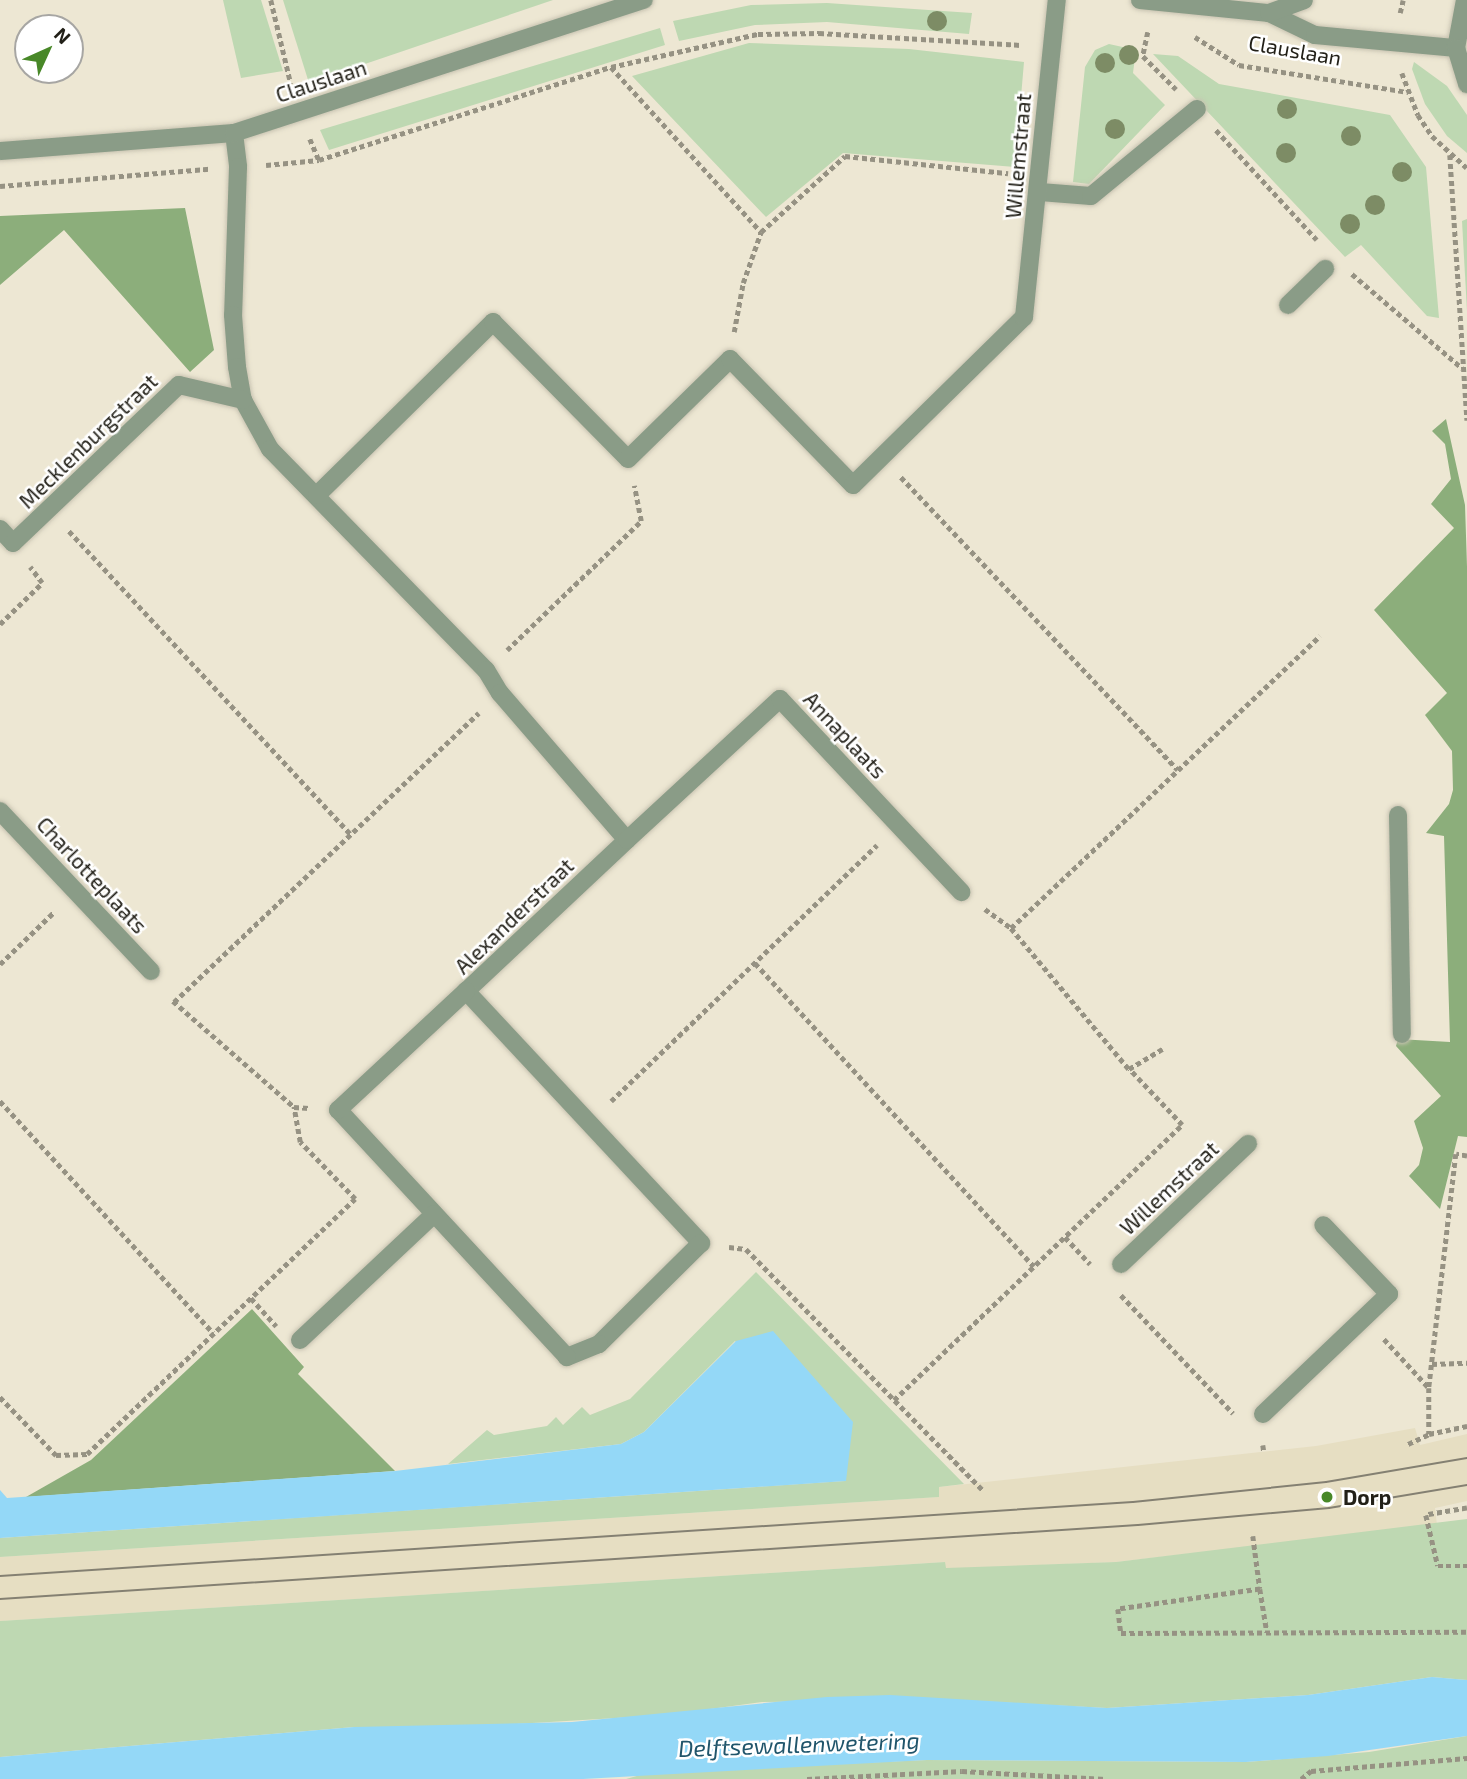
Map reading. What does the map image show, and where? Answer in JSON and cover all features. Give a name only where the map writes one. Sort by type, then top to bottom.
[{"type":"street","name":"Clauslaan","points":[[0,151],[234,133],[644,0]]},
{"type":"street","name":"Willemstraat","points":[[882,456],[1024,317],[1057,0]]},
{"type":"street","name":"Clauslaan","points":[[1269,13],[1304,0]]},
{"type":"street","points":[[1465,0],[1456,48],[1467,84]]},
{"type":"street","name":"Clauslaan","points":[[1147,1],[1269,13],[1315,35],[1398,45],[1456,48]]},
{"type":"street","points":[[1039,184],[1091,196],[1197,109]]},
{"type":"street","points":[[234,133],[238,167],[233,315],[243,400],[270,449],[486,670],[500,694],[628,840]]},
{"type":"street","points":[[1288,305],[1325,269]]},
{"type":"street","points":[[317,495],[493,322],[628,459],[730,359],[853,485],[882,456]]},
{"type":"street","name":"Mecklenburgstraat","points":[[13,543],[179,385],[243,400]]},
{"type":"street","points":[[0,529],[13,543]]},
{"type":"street","name":"Annaplaats","points":[[628,840],[780,699],[961,892]]},
{"type":"street","name":"Charlotteplaats","points":[[0,811],[78,890],[151,971]]},
{"type":"street","points":[[1398,814],[1402,1034]]},
{"type":"street","name":"Alexanderstraat","points":[[628,840],[466,991],[701,1243]]},
{"type":"street","points":[[466,991],[338,1110],[567,1357],[599,1344],[701,1243]]},
{"type":"street","name":"Willemstraat","points":[[1121,1264],[1248,1144]]},
{"type":"street","points":[[300,1340],[434,1214]]},
{"type":"street","points":[[1263,1414],[1389,1294],[1323,1225]]},
{"type":"path","points":[[1403,0],[1398,45],[1407,92],[1425,126],[1450,155],[1467,168]]},
{"type":"path","points":[[1147,1],[1143,56],[1197,109],[1325,248],[1325,269],[1348,270],[1462,368]]},
{"type":"path","points":[[0,186],[319,160],[611,68],[758,34],[819,33],[1051,47]]},
{"type":"path","name":"Clauslaan","points":[[1192,35],[1239,65],[1407,92]]},
{"type":"path","points":[[611,68],[761,232]]},
{"type":"path","points":[[1450,155],[1467,419]]},
{"type":"path","points":[[730,359],[743,283],[761,232],[845,156],[1039,184]]},
{"type":"path","points":[[882,456],[1178,771]]},
{"type":"path","points":[[486,670],[641,522],[628,459]]},
{"type":"path","points":[[49,510],[350,833]]},
{"type":"path","points":[[0,624],[42,583],[13,543]]},
{"type":"path","points":[[1012,928],[1320,636]]},
{"type":"path","points":[[174,1002],[500,694]]},
{"type":"path","points":[[589,1123],[898,825]]},
{"type":"path","points":[[0,964],[78,890]]},
{"type":"path","points":[[894,1400],[1182,1125],[1129,1069],[1012,928],[961,892]]},
{"type":"path","points":[[754,963],[1034,1266]]},
{"type":"path","points":[[151,971],[174,1002],[295,1107],[338,1110]]},
{"type":"path","points":[[1129,1069],[1162,1049]]},
{"type":"path","points":[[0,1101],[213,1333]]},
{"type":"path","points":[[0,1397],[56,1455],[86,1454],[355,1199],[300,1142],[295,1107]]},
{"type":"path","points":[[1429,1434],[1429,1388],[1456,1154],[1467,1156]]},
{"type":"path","points":[[1065,1237],[1093,1266]]},
{"type":"path","points":[[701,1243],[746,1249],[984,1491]]},
{"type":"path","points":[[1112,1286],[1235,1415]]},
{"type":"path","points":[[1365,1317],[1429,1388]]},
{"type":"path","points":[[1432,1364],[1467,1363]]},
{"type":"path","points":[[1263,1414],[1264,1452]]},
{"type":"path","points":[[1408,1444],[1429,1434],[1467,1426]]},
{"type":"path","points":[[1254,1435],[1263,1445]]},
{"type":"path","points":[[1467,1508],[1426,1514],[1438,1566],[1467,1566]]},
{"type":"path","points":[[1253,1536],[1267,1632]]},
{"type":"path","points":[[1260,1589],[1118,1609],[1121,1633],[1467,1632]]},
{"type":"path","points":[[1301,1779],[1311,1771],[1467,1758]]},
{"type":"path","points":[[807,1779],[962,1772],[1106,1779]]},
{"type":"shaded area","points":[[1415,1428],[1420,1445],[1467,1434],[1467,1501],[1435,1508],[1437,1525],[1116,1562],[945,1569],[945,1562],[0,1621],[0,1557],[939,1497],[939,1487],[1316,1446]]},
{"type":"green space","points":[[223,0],[261,0],[283,71],[241,78]]},
{"type":"green space","points":[[283,0],[553,0],[309,83]]},
{"type":"green space","points":[[827,3],[972,13],[969,34],[827,22],[755,25],[679,41],[673,21],[751,5]]},
{"type":"green space","points":[[660,28],[665,45],[329,150],[320,130]]},
{"type":"green space","points":[[749,43],[909,49],[1024,62],[1015,167],[843,153],[766,217],[632,76]]},
{"type":"green space","points":[[1109,44],[1136,50],[1133,73],[1165,105],[1089,184],[1073,182],[1085,67],[1095,50]]},
{"type":"green space","points":[[1153,54],[1178,56],[1219,84],[1390,115],[1426,167],[1439,318],[1427,316],[1361,245],[1345,257]]},
{"type":"green space","points":[[1414,62],[1447,86],[1467,115],[1467,153],[1447,136],[1425,104],[1412,69]]},
{"type":"green space","points":[[185,208],[214,350],[190,372],[64,230],[0,285],[0,216]]},
{"type":"green space","points":[[1467,219],[1467,311],[1462,221]]},
{"type":"green space","points":[[1446,419],[1465,505],[1467,567],[1467,1137],[1458,1136],[1440,1209],[1409,1176],[1419,1165],[1423,1148],[1414,1121],[1441,1096],[1396,1046],[1398,1039],[1450,1042],[1444,836],[1426,833],[1449,804],[1453,790],[1452,751],[1425,715],[1447,693],[1374,610],[1454,528],[1431,504],[1451,479],[1445,444],[1432,431]]},
{"type":"green space","points":[[756,1272],[964,1484],[939,1487],[939,1497],[0,1557],[0,1538],[845,1481],[735,1341],[644,1432],[621,1444],[448,1464],[487,1430],[494,1435],[547,1426],[556,1417],[563,1425],[582,1407],[590,1415],[630,1399]]},
{"type":"green space","points":[[252,1309],[304,1367],[298,1374],[395,1471],[26,1497],[91,1460]]},
{"type":"green space","points":[[1467,1519],[1467,1680],[1432,1677],[1308,1695],[1107,1708],[956,1700],[762,1702],[666,1715],[464,1727],[354,1727],[0,1757],[0,1621],[945,1562],[946,1568],[1116,1562]]},
{"type":"green space","points":[[1467,1736],[1467,1779],[626,1779],[651,1772],[927,1760],[1246,1762],[1369,1752]]},
{"type":"water","points":[[773,1331],[853,1422],[846,1481],[0,1538],[0,1490],[7,1498],[395,1471],[621,1444],[644,1432],[736,1341]]},
{"type":"water","name":"Delftsewallenwetering","points":[[1432,1677],[1467,1680],[1467,1736],[1328,1756],[1246,1762],[927,1760],[583,1779],[0,1779],[0,1757],[354,1727],[572,1722],[827,1697],[890,1695],[1107,1708],[1308,1695]]},
{"type":"tram line","points":[[0,1576],[1133,1502],[1326,1482],[1467,1458]]},
{"type":"tram line","points":[[0,1599],[1138,1525],[1329,1508],[1467,1485]]},
{"type":"place","name":"Dorp","points":[[1327,1497]]}]
